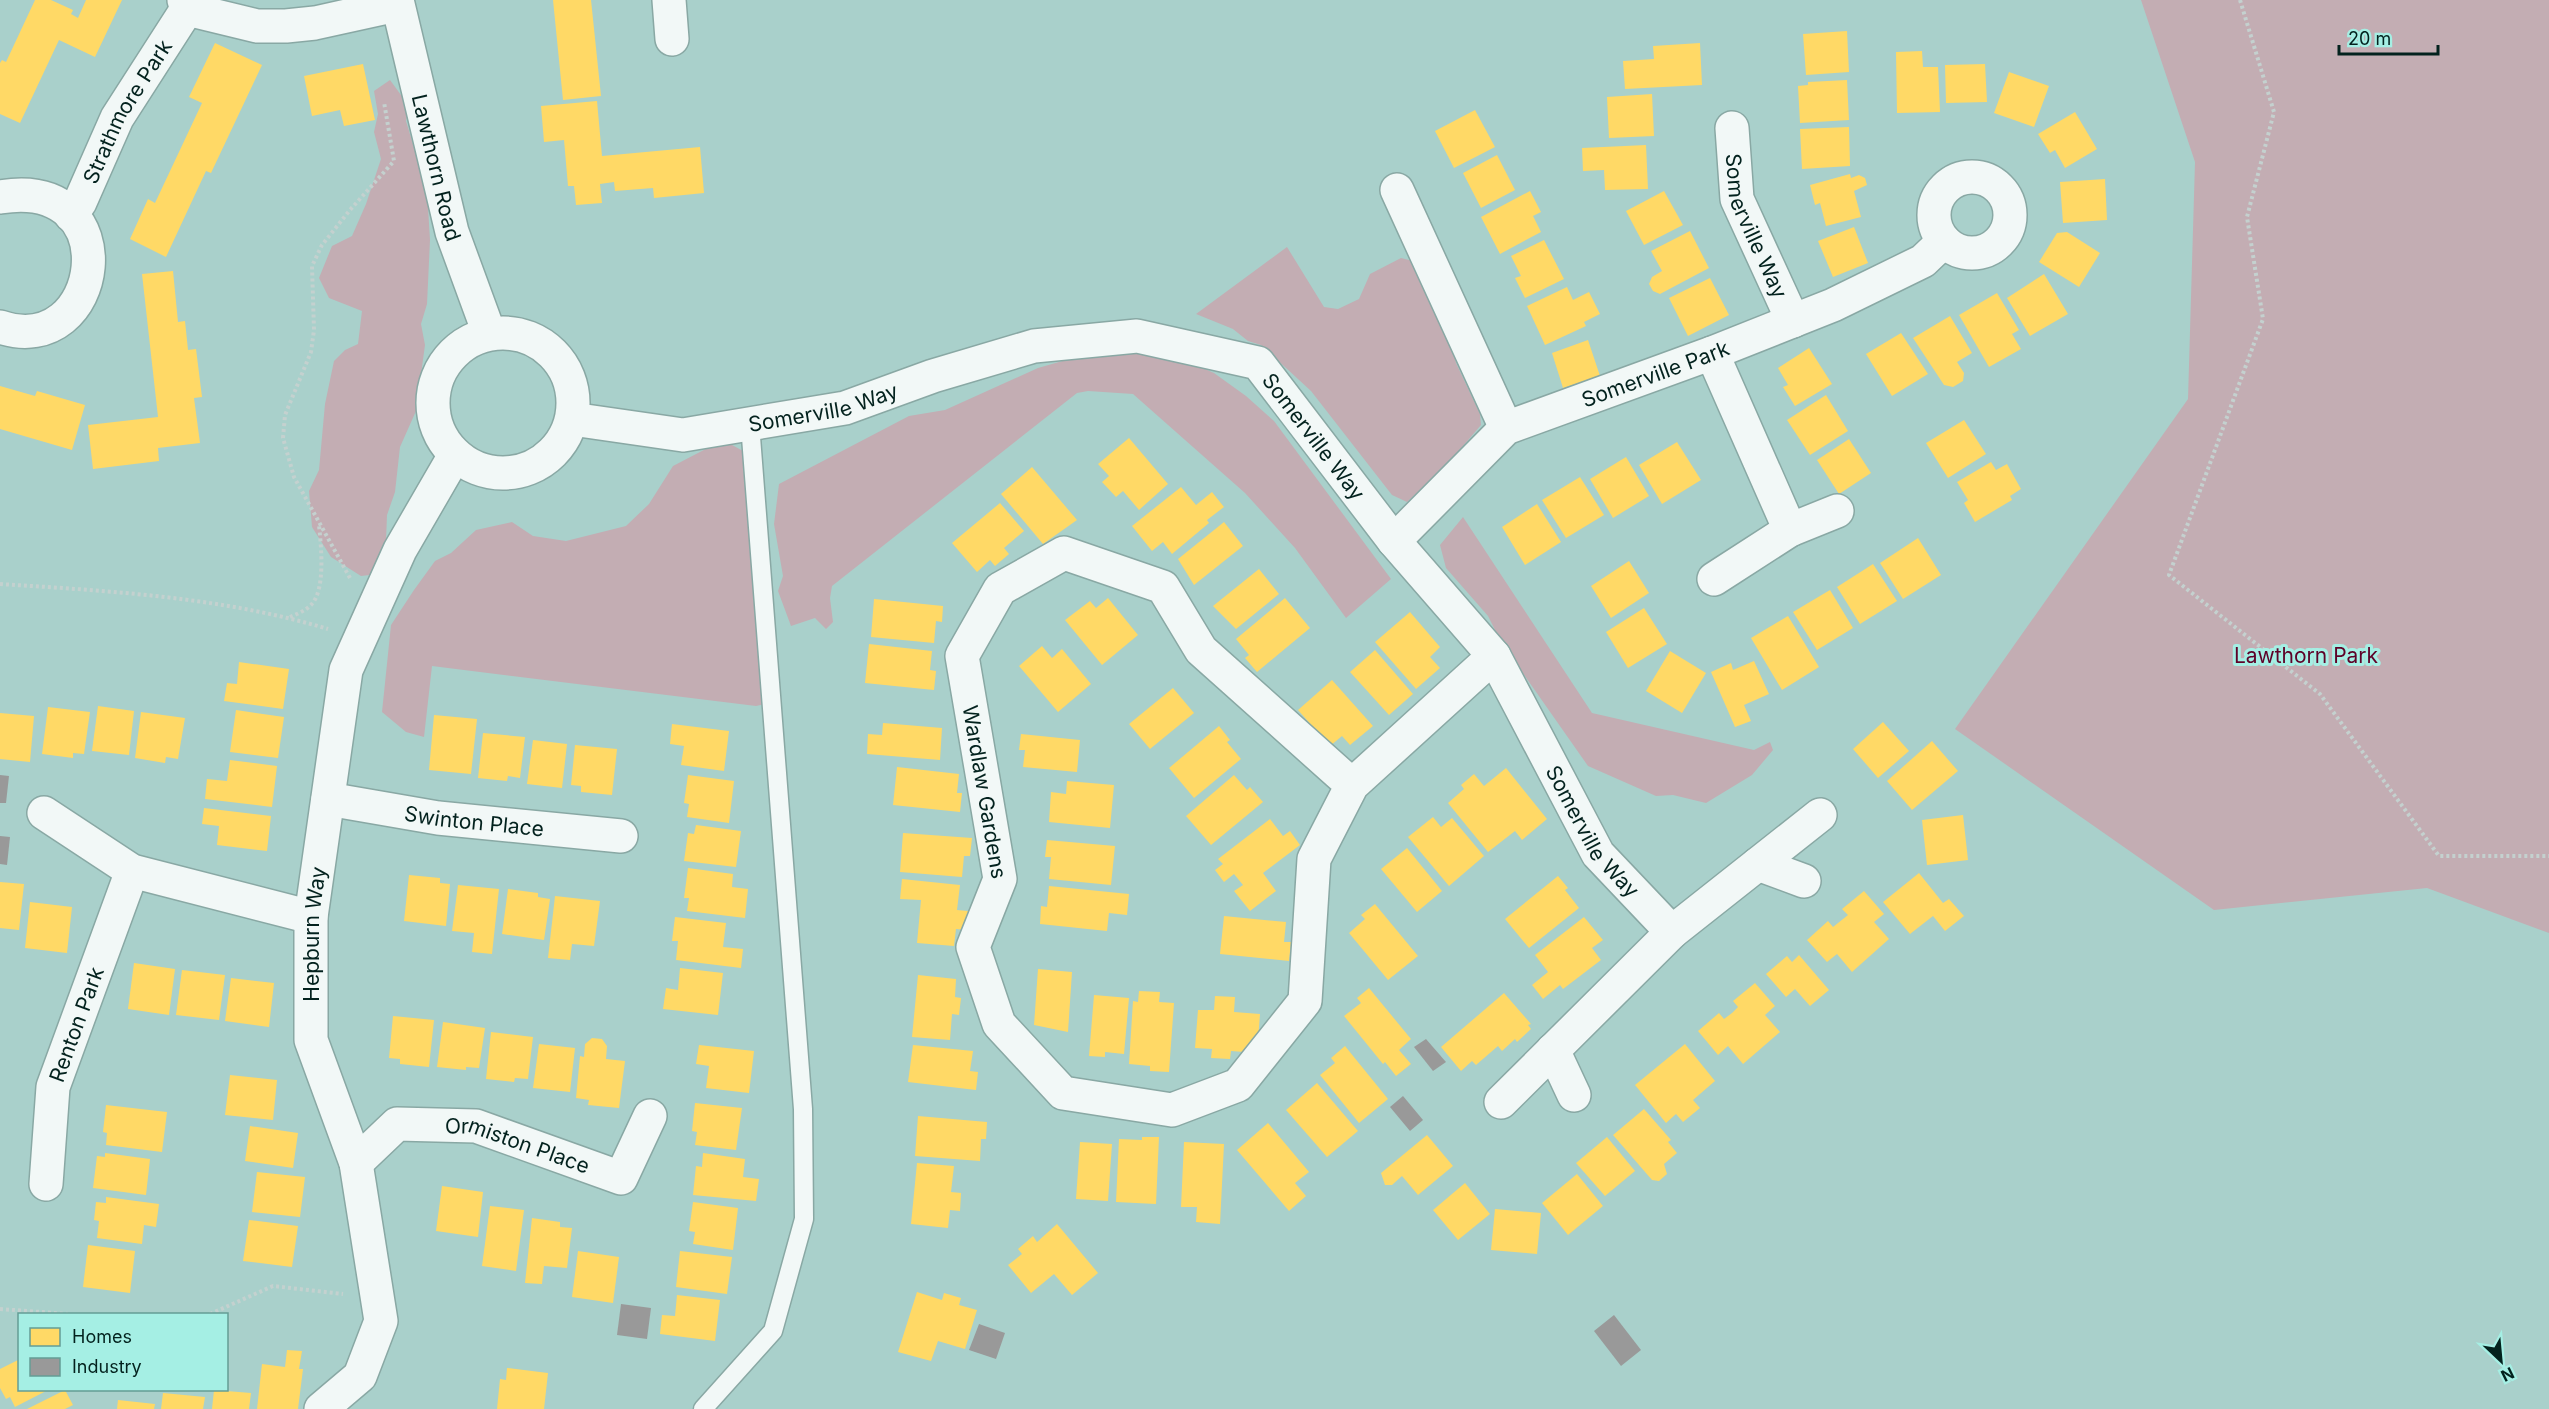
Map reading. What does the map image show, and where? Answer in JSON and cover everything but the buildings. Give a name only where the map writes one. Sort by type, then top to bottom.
[{"type":"street","points":[[669,0],[672,39]]},
{"type":"street","name":"Strathmore Park","points":[[71,215],[80,202],[117,118],[186,5],[257,26],[286,26],[315,23],[397,2]]},
{"type":"street","name":"Lawthorn Road","points":[[397,2],[452,232],[489,333]]},
{"type":"street","name":"Somerville Way","points":[[1732,128],[1737,199],[1793,321]]},
{"type":"street","points":[[1398,190],[1506,428]]},
{"type":"street","points":[[0,197],[18,194],[38,196],[56,203],[71,215],[82,231],[89,250],[90,270],[85,289],[60,319],[42,328],[23,331],[0,327]]},
{"type":"street","name":"Somerville Park","points":[[1394,541],[1506,428],[1712,353],[1833,305],[1923,261],[1944,241]]},
{"type":"street","points":[[513,332],[533,339],[556,356],[569,376],[574,394],[572,419],[557,448],[538,464],[515,473],[495,473],[471,466],[454,455],[440,435],[432,412],[435,382],[446,360],[466,342],[489,333],[513,332]]},
{"type":"street","name":"Somerville Way","points":[[572,419],[683,435],[844,408],[933,376],[1034,346],[1137,336],[1258,363],[1394,541],[1494,656],[1599,854],[1672,932]]},
{"type":"street","points":[[1712,353],[1790,530]]},
{"type":"street","name":"Hepburn Way","points":[[321,1409],[360,1376],[381,1322],[356,1163],[311,1040],[311,917],[346,670],[400,550],[454,455]]},
{"type":"street","points":[[1714,579],[1790,530],[1837,511]]},
{"type":"street","name":"Wardlaw Gardens","points":[[1352,785],[1201,650],[1163,587],[1064,553],[1000,589],[962,656],[1000,879],[974,947],[999,1024],[1063,1093],[1172,1110],[1238,1085],[1305,1001],[1314,859],[1352,785],[1494,656]]},
{"type":"street","name":"Swinton Place","points":[[328,799],[438,819],[621,836]]},
{"type":"street","points":[[44,813],[132,871],[311,917]]},
{"type":"street","points":[[1502,1102],[1672,932],[1820,815]]},
{"type":"street","points":[[1758,864],[1804,881]]},
{"type":"street","name":"Renton Park","points":[[46,1184],[53,1087],[132,871]]},
{"type":"street","points":[[1553,1050],[1574,1095]]},
{"type":"street","name":"Ormiston Place","points":[[356,1163],[397,1124],[476,1126],[621,1178],[650,1116]]},
{"type":"lane","points":[[703,1409],[773,1331],[804,1219],[803,1109],[750,424]]},
{"type":"path","points":[[2240,0],[2274,112],[2247,217],[2263,319],[2169,576],[2320,694],[2439,856],[2549,856]]},
{"type":"path","points":[[352,587],[349,576],[294,477],[283,438],[285,415],[311,352],[314,330],[312,266],[322,245],[394,161],[384,100]]},
{"type":"path","points":[[289,617],[312,604],[316,595],[322,547],[319,521]]},
{"type":"path","points":[[0,584],[152,594],[289,617],[360,640]]},
{"type":"path","points":[[212,1313],[273,1286],[357,1296],[377,1292]]},
{"type":"path","points":[[0,1309],[54,1313]]},
{"type":"green space","name":"Lawthorn Park","points":[[2141,0],[2549,0],[2549,933],[2427,888],[2214,910],[1955,729],[2188,399],[2195,162]]},
{"type":"green space","points":[[390,80],[409,106],[406,121],[427,191],[430,240],[427,304],[421,324],[425,345],[416,411],[400,447],[395,492],[387,515],[385,567],[378,574],[361,576],[331,557],[312,527],[309,491],[319,470],[325,404],[334,361],[345,350],[358,344],[362,311],[329,298],[319,278],[332,246],[352,236],[366,204],[381,159],[374,132],[378,114],[374,91]]},
{"type":"green space","points":[[1287,247],[1324,307],[1338,309],[1359,299],[1370,274],[1401,258],[1421,263],[1452,343],[1456,363],[1480,414],[1481,425],[1446,466],[1407,502],[1392,495],[1311,391],[1261,345],[1248,341],[1233,329],[1196,314]]},
{"type":"green space","points":[[1125,350],[1182,359],[1214,373],[1246,396],[1274,421],[1391,579],[1346,618],[1295,548],[1245,493],[1133,394],[1088,391],[1077,393],[832,586],[830,598],[833,622],[826,629],[815,618],[791,626],[778,591],[783,576],[774,524],[779,484],[909,416],[945,410],[1038,368],[1080,356]]},
{"type":"green space","points":[[723,440],[743,451],[765,704],[756,706],[432,666],[424,737],[406,732],[382,712],[391,625],[435,561],[451,553],[476,530],[512,522],[533,536],[566,541],[626,526],[649,504],[673,466]]},
{"type":"green space","points":[[1463,517],[1592,713],[1754,750],[1770,742],[1773,750],[1752,775],[1706,803],[1673,795],[1656,796],[1588,766],[1501,642],[1488,616],[1446,568],[1440,545]]}]
